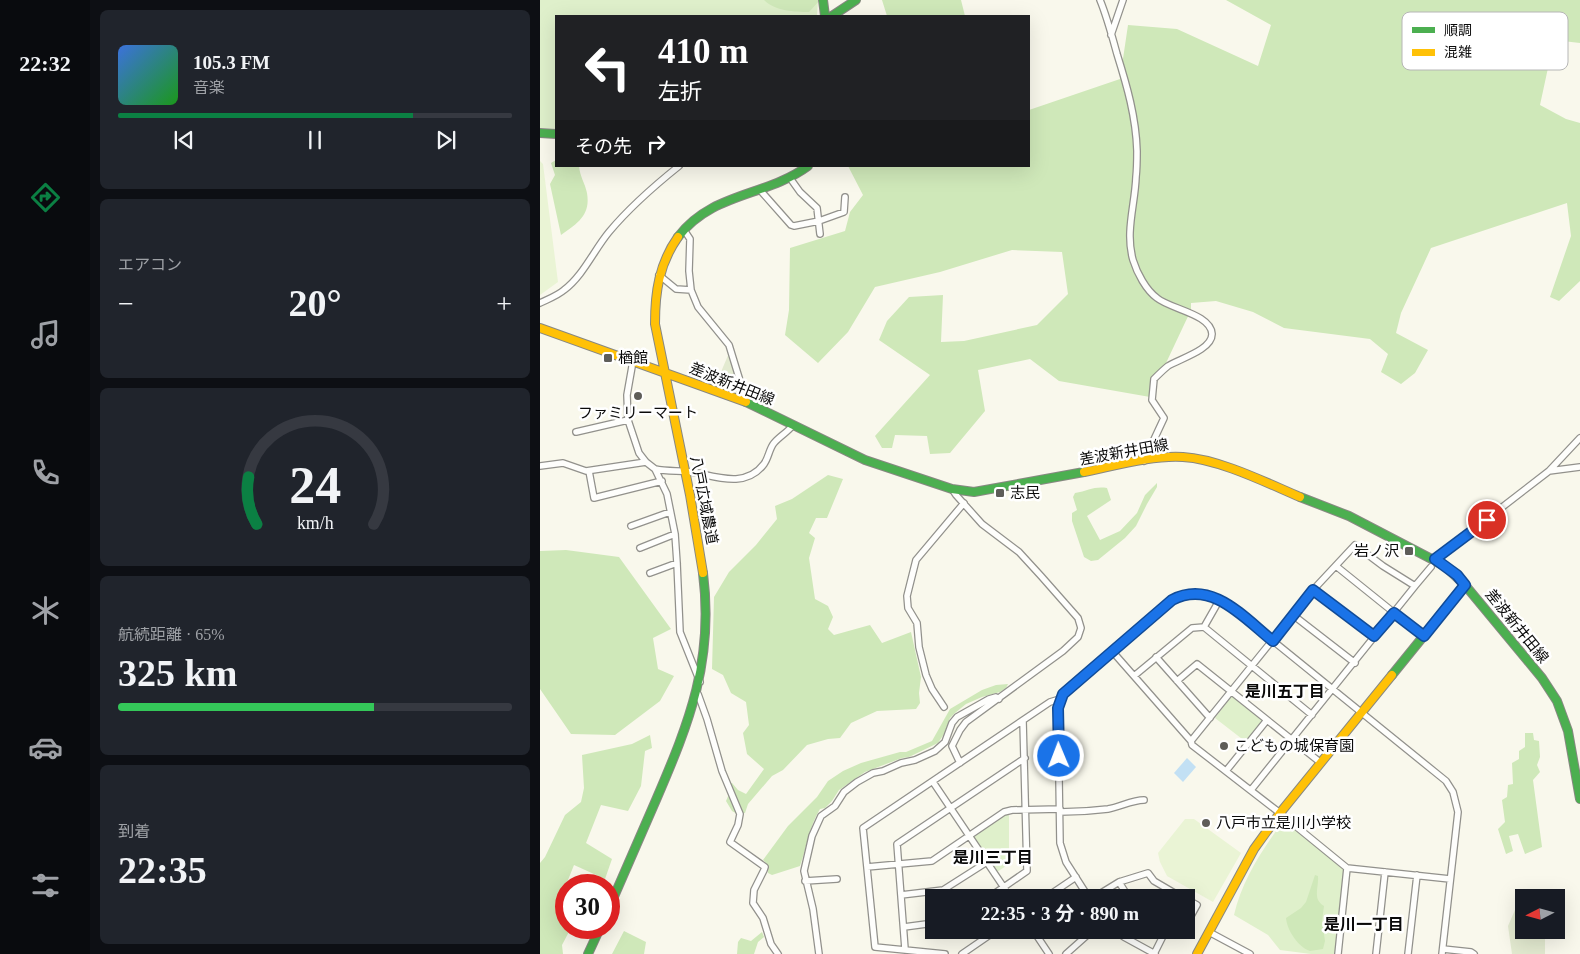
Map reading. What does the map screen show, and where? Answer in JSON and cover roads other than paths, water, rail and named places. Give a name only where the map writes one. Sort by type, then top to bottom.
[{"type":"street","points":[[823,0],[825,15]]},
{"type":"street","points":[[834,15],[856,0]]},
{"type":"street","points":[[1100,0],[1131,101],[1136,129],[1136,178],[1129,233],[1134,262],[1143,281],[1155,297],[1172,307],[1202,319],[1208,324],[1212,334],[1211,339],[1204,347],[1168,366],[1154,379],[1152,400],[1164,418],[1144,461]]},
{"type":"street","points":[[1111,35],[1123,0]]},
{"type":"street","points":[[540,133],[555,134]]},
{"type":"street","points":[[540,303],[564,290],[580,272],[610,230],[656,184],[679,167]]},
{"type":"street","name":"八戸広域農道","points":[[620,883],[681,742],[698,694],[706,636],[706,598],[701,556],[654,311],[654,298],[659,275],[669,250],[684,230],[697,218],[714,206],[790,178],[806,167]]},
{"type":"street","points":[[790,178],[800,192],[817,208],[820,234]]},
{"type":"street","points":[[760,190],[791,225],[802,225],[819,221],[844,212],[844,196]]},
{"type":"street","points":[[684,230],[690,239],[689,271],[691,290],[698,306],[728,345],[744,401]]},
{"type":"street","points":[[659,275],[676,289],[691,290]]},
{"type":"street","name":"差波新井田線","points":[[540,328],[744,401],[865,460],[952,489],[974,492],[1166,457],[1185,457],[1223,466],[1349,516],[1457,575],[1547,686],[1558,703],[1566,722],[1580,799]]},
{"type":"street","points":[[633,361],[627,395],[628,420],[639,453],[655,469],[667,494],[675,534],[680,632],[700,682]]},
{"type":"street","points":[[576,432],[628,420]]},
{"type":"street","points":[[655,469],[729,480],[748,477],[764,464],[775,442],[789,431],[793,425]]},
{"type":"street","points":[[1251,790],[1433,563],[1549,472],[1580,438]]},
{"type":"street","points":[[540,466],[563,463],[576,469],[589,471],[646,462]]},
{"type":"street","points":[[1549,472],[1580,467]]},
{"type":"street","points":[[589,471],[594,498],[662,481]]},
{"type":"street","points":[[952,489],[982,524],[1019,552],[1064,601],[1078,618],[1081,632],[1063,651],[972,718],[960,730],[952,748],[960,763]]},
{"type":"street","points":[[944,707],[932,689],[926,675],[918,647],[917,623],[908,608],[907,596],[916,560],[964,504]]},
{"type":"street","points":[[631,526],[670,512]]},
{"type":"street","points":[[640,548],[675,534]]},
{"type":"street","points":[[1191,741],[1313,590],[1355,545],[1383,566],[1415,586]]},
{"type":"street","points":[[650,573],[677,563]]},
{"type":"street","points":[[1336,566],[1424,636]]},
{"type":"street","points":[[1197,954],[1254,849],[1280,813],[1465,585]]},
{"type":"street","points":[[1313,590],[1374,636]]},
{"type":"street","points":[[1083,889],[1066,862],[1062,851],[1058,713],[1060,699],[1068,688],[1177,597],[1199,593],[1220,599],[1442,776],[1453,792],[1458,812],[1442,952],[1471,952],[1474,954]]},
{"type":"street","points":[[1204,627],[1220,599]]},
{"type":"street","points":[[1293,615],[1354,663]]},
{"type":"street","points":[[1134,676],[1192,628],[1204,627],[1312,715]]},
{"type":"street","points":[[1112,651],[1191,741],[1192,745],[1348,868],[1450,879]]},
{"type":"street","points":[[1156,657],[1210,718]]},
{"type":"street","points":[[1177,681],[1197,664],[1321,763]]},
{"type":"street","points":[[698,694],[722,770],[740,814],[730,842],[765,867],[754,890],[753,903],[763,918],[771,944],[778,954]]},
{"type":"street","points":[[819,954],[813,909],[804,871],[814,831],[821,816],[835,806],[844,792],[866,776],[915,760],[940,748],[957,717],[989,699],[999,698]]},
{"type":"street","points":[[945,954],[875,947],[864,828],[1050,702],[1060,699]]},
{"type":"street","points":[[1226,771],[1267,720]]},
{"type":"street","points":[[1001,889],[1027,871],[1024,721]]},
{"type":"street","points":[[905,949],[897,844],[1025,758]]},
{"type":"street","points":[[933,782],[1004,887]]},
{"type":"street","points":[[867,867],[932,861],[1004,812],[1012,810],[1080,812],[1106,809],[1137,800],[1144,800]]},
{"type":"street","points":[[901,895],[944,890],[986,862]]},
{"type":"street","points":[[1338,954],[1348,868]]},
{"type":"street","points":[[1376,954],[1385,872]]},
{"type":"street","points":[[1108,889],[1119,882],[1148,873],[1154,881],[1169,889]]},
{"type":"street","points":[[1408,954],[1417,875]]},
{"type":"street","points":[[1059,889],[1076,878]]},
{"type":"street","points":[[805,881],[837,879]]},
{"type":"street","points":[[1119,882],[1123,889]]},
{"type":"street","points":[[904,927],[925,925]]},
{"type":"street","points":[[1209,932],[1250,954]]},
{"type":"street","points":[[588,954],[595,939]]},
{"type":"street","points":[[962,954],[984,939]]},
{"type":"street","points":[[1039,939],[1049,954]]},
{"type":"street","points":[[1066,954],[1083,939]]},
{"type":"street","points":[[1128,939],[1155,954],[1162,939]]},
{"type":"water","points":[[1187,758],[1196,767],[1183,782],[1174,773]]},
{"type":"place","name":"楢館","points":[[608,358]]},
{"type":"place","name":"ファミリーマート","points":[[638,396]]},
{"type":"place","name":"志民","points":[[1000,493]]},
{"type":"place","name":"岩ノ沢","points":[[1409,551]]},
{"type":"place","name":"こどもの城保育園","points":[[1224,746]]},
{"type":"place","name":"八戸市立是川小学校","points":[[1206,823]]},
{"type":"district","name":"是川五丁目","points":[[1285,691]]},
{"type":"district","name":"是川三丁目","points":[[993,857]]},
{"type":"district","name":"是川一丁目","points":[[1364,924]]}]
